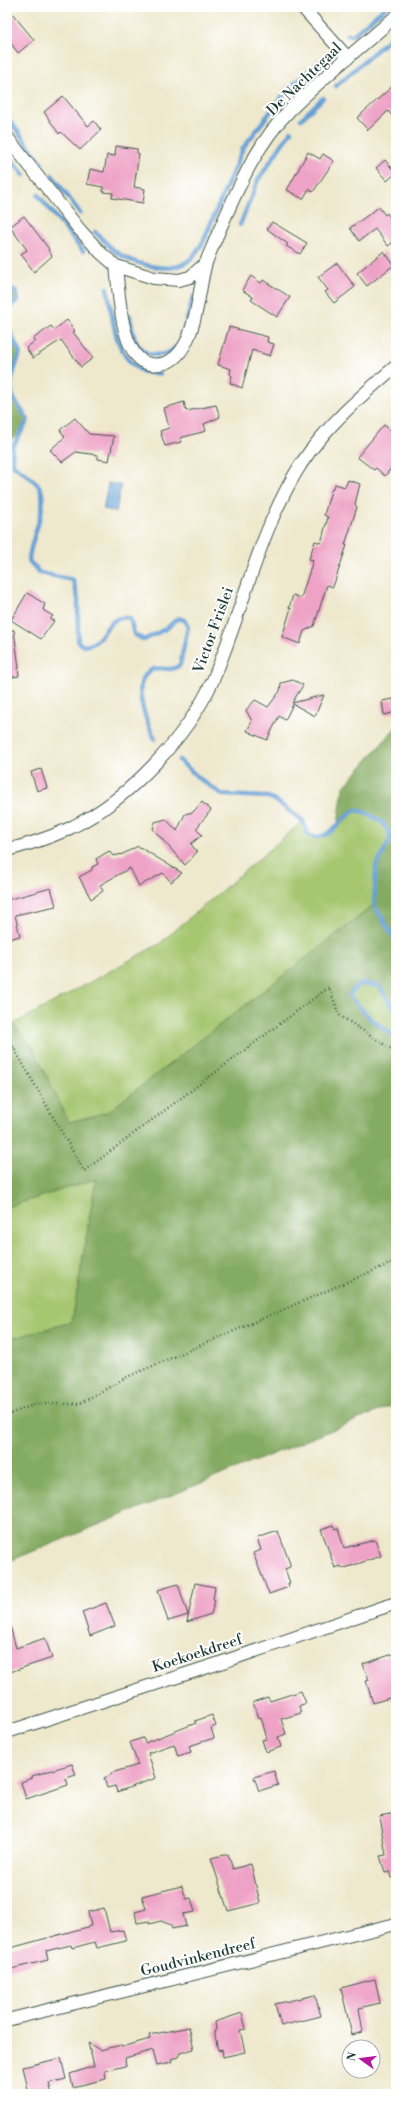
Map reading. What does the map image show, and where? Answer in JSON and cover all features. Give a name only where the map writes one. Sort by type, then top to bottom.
[{"type":"street","points":[[302,7],[348,58]]},
{"type":"street","name":"De Nachtegaal","points":[[116,266],[126,338],[131,349],[141,359],[150,364],[164,362],[175,357],[187,342],[193,328],[206,263],[245,176],[270,135],[289,111],[396,16]]},
{"type":"street","name":"De Nachtegaal","points":[[7,137],[79,229],[101,253],[116,266],[154,278],[179,280],[190,277],[206,263]]},
{"type":"street","name":"Victor Frislei","points":[[7,850],[36,843],[92,816],[138,781],[187,725],[212,681],[262,541],[298,469],[317,441],[352,403],[396,366]]},
{"type":"street","name":"Koekoekdreef","points":[[7,1732],[217,1664],[396,1603]]},
{"type":"street","name":"Goudvinkendreef","points":[[7,2020],[396,1924]]},
{"type":"path","points":[[7,1036],[84,1171],[329,988],[338,1015],[396,1052]]},
{"type":"path","points":[[7,1415],[36,1404],[79,1404],[127,1377],[396,1261]]},
{"type":"green space","points":[[7,287],[16,291],[18,300],[7,309]]},
{"type":"green space","points":[[7,326],[20,353],[12,376],[12,394],[28,420],[19,434],[7,442]]},
{"type":"green space","points":[[396,727],[396,1012],[379,986],[365,984],[358,986],[349,996],[371,1019],[392,1034],[396,1035],[396,1404],[7,1562],[7,1340],[72,1322],[96,1179],[7,1207],[7,1152],[10,1151],[7,1142],[7,1017],[33,1048],[69,1122],[108,1112],[374,905],[376,870],[378,862],[390,840],[388,829],[378,820],[355,810],[338,824],[343,788]]},
{"type":"green space","points":[[355,810],[384,824],[390,834],[389,843],[378,862],[376,870],[374,905],[108,1112],[69,1123],[33,1048],[12,1025],[159,944],[303,821],[308,835],[315,837],[322,836],[328,833]]},
{"type":"green space","points":[[362,983],[379,986],[396,1012],[396,1035],[392,1034],[371,1019],[349,996],[353,988]]},
{"type":"green space","points":[[96,1179],[72,1322],[7,1340],[7,1207]]},
{"type":"water","points":[[108,483],[121,485],[116,512],[103,509]]},
{"type":"building","points":[[7,7],[34,40],[18,53],[7,38]]},
{"type":"building","points":[[396,83],[396,120],[388,111],[368,130],[357,118]]},
{"type":"building","points":[[63,96],[88,126],[94,121],[101,130],[80,150],[61,132],[59,134],[44,112]]},
{"type":"building","points":[[116,146],[137,149],[137,153],[139,154],[134,187],[145,189],[143,203],[112,198],[113,193],[103,192],[103,187],[87,184],[90,169],[104,172],[107,155],[115,156]]},
{"type":"building","points":[[308,152],[320,159],[323,154],[334,161],[313,192],[309,189],[303,199],[287,190]]},
{"type":"building","points":[[385,160],[396,173],[387,181],[376,168]]},
{"type":"building","points":[[379,207],[385,215],[387,213],[396,225],[396,240],[388,246],[375,229],[359,241],[350,228]]},
{"type":"building","points":[[24,216],[49,249],[48,250],[52,256],[34,272],[21,254],[27,250],[10,227]]},
{"type":"building","points":[[272,222],[307,243],[300,254],[286,246],[288,244],[267,229]]},
{"type":"building","points":[[384,251],[394,265],[367,286],[357,273]]},
{"type":"building","points":[[337,263],[355,287],[334,303],[325,292],[328,290],[318,277]]},
{"type":"building","points":[[251,276],[261,283],[263,280],[290,297],[277,317],[251,300],[253,297],[242,290]]},
{"type":"building","points":[[67,320],[75,331],[73,332],[93,358],[81,367],[61,340],[33,358],[26,348],[35,341],[33,339],[51,326],[54,330]]},
{"type":"building","points":[[229,327],[268,337],[267,342],[274,344],[270,356],[252,350],[242,388],[230,383],[232,376],[230,374],[231,369],[218,365]]},
{"type":"building","points":[[184,402],[186,411],[216,405],[220,417],[204,424],[206,431],[180,438],[181,442],[165,446],[160,431],[169,428],[164,408]]},
{"type":"building","points":[[75,418],[89,434],[114,436],[109,461],[98,459],[98,455],[76,452],[62,462],[50,450],[65,437],[60,430]]},
{"type":"building","points":[[384,425],[396,434],[396,462],[385,476],[376,468],[374,470],[357,457]]},
{"type":"building","points":[[348,480],[360,484],[355,504],[357,507],[345,545],[347,545],[333,587],[327,585],[314,626],[304,631],[300,644],[282,637],[291,608],[289,608],[293,595],[301,598],[313,560],[309,559],[315,541],[321,543],[328,517],[324,515],[331,491],[335,484],[345,487]]},
{"type":"building","points":[[27,593],[45,604],[43,610],[53,616],[50,619],[54,621],[41,639],[11,620]]},
{"type":"building","points":[[7,630],[14,630],[19,676],[7,678]]},
{"type":"building","points":[[293,680],[303,685],[292,703],[324,695],[315,716],[293,704],[285,720],[279,716],[267,740],[247,731],[252,721],[246,710],[255,700],[268,707],[280,691],[281,683]]},
{"type":"building","points":[[393,699],[396,712],[384,715],[382,701]]},
{"type":"building","points":[[41,769],[47,788],[37,791],[31,772]]},
{"type":"building","points":[[202,802],[211,810],[196,829],[202,835],[191,844],[197,852],[185,865],[153,829],[155,822],[166,819],[177,831],[185,814],[193,812]]},
{"type":"building","points":[[138,846],[182,873],[171,882],[163,873],[139,886],[130,868],[100,885],[103,891],[91,899],[79,877],[92,870],[92,867],[98,864],[96,859],[109,851],[113,856],[123,854]]},
{"type":"building","points":[[51,888],[56,906],[15,915],[20,936],[9,939],[7,932],[7,900]]},
{"type":"building","points":[[334,1525],[335,1529],[338,1528],[344,1548],[375,1540],[381,1556],[342,1569],[341,1566],[335,1568],[321,1529]]},
{"type":"building","points":[[278,1531],[290,1564],[290,1567],[285,1569],[290,1583],[288,1583],[289,1587],[269,1594],[253,1553],[261,1550],[257,1538]]},
{"type":"building","points":[[195,1583],[215,1587],[213,1600],[215,1600],[211,1614],[187,1622]]},
{"type":"building","points":[[178,1584],[188,1615],[168,1621],[158,1590]]},
{"type":"building","points":[[106,1603],[115,1626],[90,1636],[82,1612]]},
{"type":"building","points":[[10,1626],[16,1648],[45,1638],[52,1658],[7,1673],[7,1627]]},
{"type":"building","points":[[393,1654],[396,1655],[396,1696],[373,1703],[366,1681],[369,1680],[363,1664]]},
{"type":"building","points":[[301,1691],[306,1703],[299,1706],[301,1713],[281,1719],[286,1734],[278,1737],[281,1747],[266,1752],[262,1740],[267,1739],[261,1717],[258,1718],[253,1702],[268,1697],[270,1701]]},
{"type":"building","points":[[212,1715],[216,1726],[211,1728],[214,1738],[189,1746],[191,1752],[178,1756],[174,1744],[148,1753],[156,1778],[117,1792],[115,1786],[107,1788],[104,1778],[111,1775],[111,1773],[138,1765],[130,1742],[143,1738],[145,1743],[196,1723],[195,1721]]},
{"type":"building","points":[[72,1764],[76,1775],[66,1778],[68,1785],[26,1799],[21,1782],[32,1778],[32,1776]]},
{"type":"building","points":[[274,1771],[278,1785],[259,1791],[254,1777]]},
{"type":"building","points":[[396,1813],[396,1878],[392,1878],[390,1871],[385,1872],[380,1856],[386,1855],[379,1816]]},
{"type":"building","points":[[228,1854],[233,1869],[251,1864],[260,1903],[228,1911],[211,1858]]},
{"type":"building","points":[[182,1886],[186,1899],[191,1898],[195,1912],[183,1914],[186,1926],[172,1929],[171,1925],[161,1921],[149,1924],[149,1921],[137,1923],[135,1912],[146,1909],[142,1896]]},
{"type":"building","points":[[104,1908],[110,1932],[123,1930],[126,1941],[97,1948],[95,1942],[72,1948],[71,1945],[46,1951],[48,1960],[7,1970],[7,1949],[91,1926],[88,1912]]},
{"type":"building","points":[[375,1979],[380,2003],[359,2008],[363,2032],[352,2035],[341,1988]]},
{"type":"building","points":[[315,1995],[321,2016],[281,2026],[275,2004]]},
{"type":"building","points":[[242,2013],[246,2029],[240,2030],[245,2052],[223,2057],[222,2049],[218,2050],[214,2031],[216,2030],[215,2022]]},
{"type":"building","points":[[189,2027],[194,2049],[180,2053],[178,2057],[171,2059],[172,2062],[157,2065],[153,2050],[125,2058],[126,2066],[105,2071],[106,2079],[73,2087],[70,2074],[94,2066],[88,2043],[100,2050],[121,2045],[121,2047],[150,2039],[149,2035]]},
{"type":"building","points":[[61,2058],[66,2079],[49,2083],[52,2094],[29,2094],[23,2067]]},
{"type":"waterway","points":[[347,35],[353,35],[386,7]]},
{"type":"waterway","points":[[336,86],[396,33]]},
{"type":"waterway","points":[[95,232],[115,251],[139,263],[149,266],[169,267],[177,266],[188,261],[203,242],[243,148],[287,90],[323,59]]},
{"type":"waterway","points":[[301,119],[323,98]]},
{"type":"waterway","points":[[7,117],[42,164]]},
{"type":"waterway","points":[[240,225],[258,180],[291,131]]},
{"type":"waterway","points":[[7,154],[24,175]]},
{"type":"waterway","points":[[52,175],[80,213]]},
{"type":"waterway","points":[[38,195],[83,251]]},
{"type":"waterway","points":[[7,287],[16,291],[18,300],[7,309]]},
{"type":"waterway","points":[[107,288],[116,334],[125,356],[132,364],[142,371],[160,374]]},
{"type":"waterway","points":[[182,337],[193,297]]},
{"type":"waterway","points":[[130,316],[135,338],[139,347],[144,351],[155,355],[167,353],[177,346]]},
{"type":"waterway","points":[[7,326],[20,353],[12,376],[12,394],[28,420],[12,448],[13,465],[30,477],[39,486],[42,494],[41,513],[32,543],[29,561],[40,573],[73,580],[78,599],[78,641],[83,646],[97,641],[116,619],[130,618],[134,634],[144,640],[167,628],[178,618],[184,620],[188,627],[180,665],[173,669],[154,669],[146,674],[142,681],[140,691],[141,701],[155,739]]},
{"type":"waterway","points":[[179,760],[201,780],[223,795],[268,797],[275,800],[303,821],[308,835],[315,837],[328,833],[355,810],[364,812],[382,822],[389,832],[390,840],[376,866],[374,905],[396,941]]},
{"type":"waterway","points":[[396,1012],[379,986],[361,984],[358,985],[349,996],[371,1019],[392,1034],[396,1035]]}]
